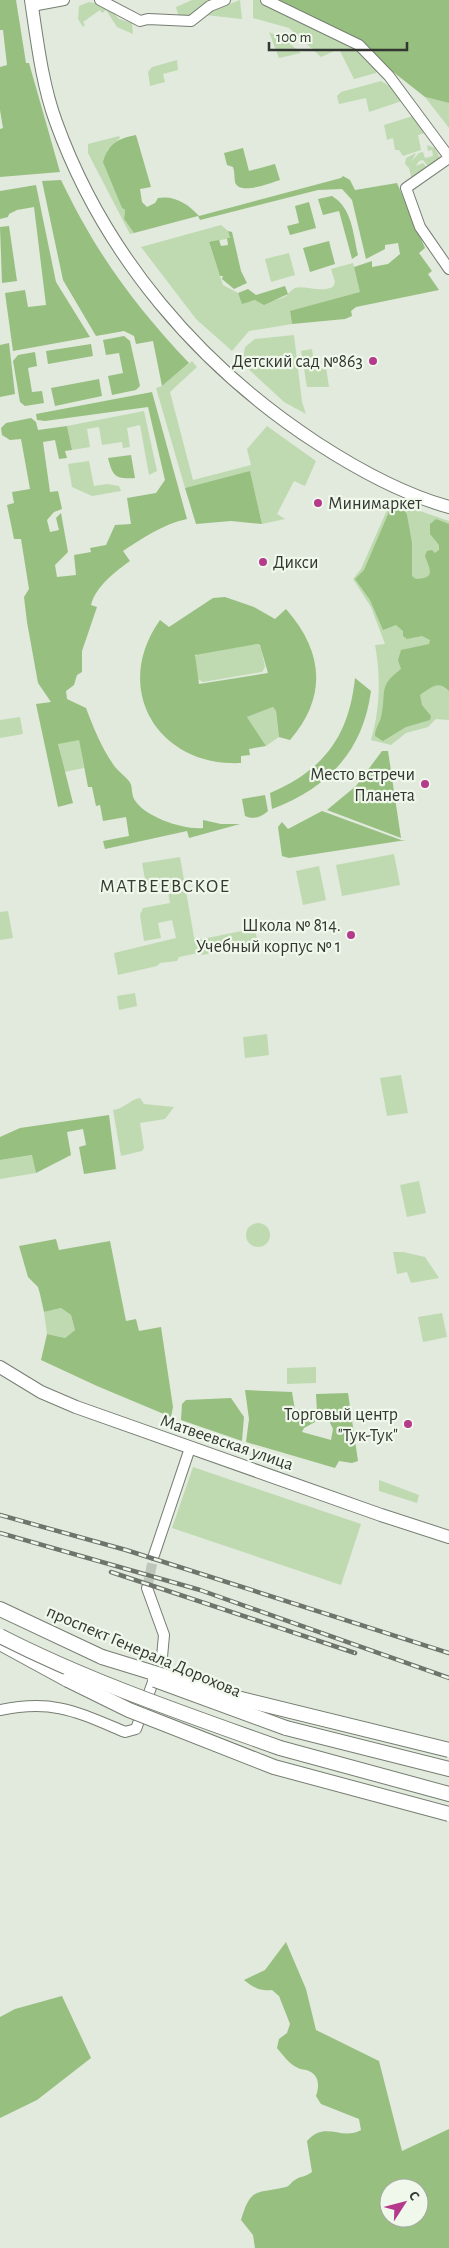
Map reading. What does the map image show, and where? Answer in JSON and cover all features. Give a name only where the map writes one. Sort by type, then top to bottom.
[{"type":"main road","name":"проспект Генерала Дорохова","points":[[0,1609],[172,1688],[286,1728],[449,1769]]},
{"type":"main road","points":[[0,1636],[41,1657],[110,1687],[280,1748],[449,1794]]},
{"type":"main road","points":[[0,1643],[129,1710],[274,1768],[449,1814]]},
{"type":"main road","points":[[102,1657],[229,1696],[449,1750]]},
{"type":"street","points":[[64,0],[32,3],[46,84],[56,122],[93,205],[126,259],[146,287],[186,333],[224,371],[292,427],[357,468],[420,497],[449,507]]},
{"type":"street","points":[[100,0],[140,21],[191,21],[210,6],[225,0]]},
{"type":"street","points":[[266,0],[359,44],[389,76],[449,157],[406,188],[420,227],[449,269]]},
{"type":"street","name":"Матвеевская улица","points":[[0,1367],[52,1398],[190,1448],[449,1537]]},
{"type":"street","points":[[154,1555],[190,1448]]},
{"type":"street","points":[[0,1710],[19,1706],[53,1705],[125,1732],[136,1729],[162,1657],[164,1635],[147,1588]]},
{"type":"green space","points":[[0,0],[16,0],[26,63],[29,63],[60,172],[0,177],[0,129],[3,128],[0,110],[0,67],[7,65],[3,30],[0,30]]},
{"type":"green space","points":[[192,0],[212,0],[192,16],[179,18],[176,7]]},
{"type":"green space","points":[[240,0],[242,19],[205,15],[207,13]]},
{"type":"green space","points":[[253,0],[259,0],[356,47],[377,67],[376,73],[354,79],[339,49],[321,57],[289,28],[253,18]]},
{"type":"green space","points":[[265,0],[449,0],[449,103],[425,97],[378,60]]},
{"type":"green space","points":[[89,2],[107,6],[119,19],[132,23],[133,34],[117,27],[106,10],[102,13],[100,10],[83,22],[85,25],[83,27],[78,19],[79,6]]},
{"type":"green space","points":[[269,32],[284,39],[301,53],[279,58]]},
{"type":"green space","points":[[177,60],[178,70],[163,74],[165,82],[150,86],[148,72],[152,67]]},
{"type":"green space","points":[[381,81],[391,87],[402,101],[369,112],[366,98],[339,104],[337,96],[341,92]]},
{"type":"green space","points":[[425,97],[449,103],[449,128]]},
{"type":"green space","points":[[413,116],[425,133],[418,135],[421,150],[403,156],[399,150],[395,150],[393,138],[387,140],[384,125]]},
{"type":"green space","points":[[136,135],[151,187],[140,189],[142,202],[147,207],[155,203],[158,198],[176,199],[186,204],[199,216],[343,176],[350,180],[355,190],[397,183],[425,248],[419,253],[432,271],[428,274],[439,290],[356,307],[351,311],[352,316],[345,319],[292,324],[290,311],[360,292],[354,267],[372,261],[372,267],[388,264],[400,254],[398,243],[385,245],[385,249],[366,259],[352,200],[342,189],[318,190],[200,220],[198,216],[134,233],[124,219],[125,210],[122,208],[103,162],[111,146],[119,140]]},
{"type":"green space","points":[[119,136],[120,138],[107,150],[112,182],[122,208],[125,210],[124,219],[134,233],[130,234],[88,153],[88,144]]},
{"type":"green space","points":[[427,145],[435,148],[440,158],[429,168],[423,160],[419,161],[416,166],[423,163],[428,169],[412,180],[409,168],[405,164],[406,158],[416,153],[412,161],[419,153],[423,152],[425,158],[433,156],[432,150],[428,151]]},
{"type":"green space","points":[[243,148],[249,171],[275,164],[280,180],[248,188],[238,186],[235,182],[233,167],[227,165],[224,153]]},
{"type":"green space","points":[[61,180],[102,255],[134,299],[189,363],[162,386],[153,341],[136,344],[134,336],[124,331],[96,336],[63,280],[42,181]]},
{"type":"green space","points":[[36,185],[56,282],[90,337],[13,351],[5,293],[25,290],[28,307],[46,305],[34,207],[17,210],[9,214],[8,217],[0,219],[0,191]]},
{"type":"green space","points":[[332,196],[344,207],[351,222],[358,255],[352,259],[339,211],[323,215],[318,199]]},
{"type":"green space","points":[[309,202],[316,228],[290,235],[287,226],[299,223],[295,206]]},
{"type":"green space","points":[[221,225],[228,231],[230,238],[209,243],[223,285],[238,293],[242,303],[279,299],[299,287],[328,289],[333,287],[335,282],[331,269],[353,263],[361,292],[290,312],[292,324],[249,331],[232,351],[196,319],[141,247]]},
{"type":"green space","points":[[9,226],[17,281],[2,283],[0,227]]},
{"type":"green space","points":[[228,231],[232,232],[241,271],[247,283],[234,289],[222,279],[223,276],[220,276],[209,242],[219,240],[221,246],[228,245],[227,238],[230,238]]},
{"type":"green space","points":[[329,241],[335,264],[310,272],[303,248]]},
{"type":"green space","points":[[289,253],[295,275],[271,282],[265,259]]},
{"type":"green space","points":[[285,286],[288,294],[264,305],[255,300],[242,304],[238,293],[248,289],[256,295]]},
{"type":"green space","points":[[294,335],[302,402],[306,414],[284,402],[242,363],[245,347],[255,339]]},
{"type":"green space","points":[[124,336],[130,341],[140,386],[136,390],[112,395],[108,376],[123,373],[119,353],[106,355],[103,340]]},
{"type":"green space","points":[[9,343],[15,394],[0,397],[0,345]]},
{"type":"green space","points":[[91,344],[93,356],[48,364],[46,351]]},
{"type":"green space","points":[[312,349],[315,369],[326,367],[329,387],[307,387],[301,351]]},
{"type":"green space","points":[[35,352],[37,366],[28,368],[32,392],[42,391],[44,403],[25,406],[20,402],[13,361],[18,355]]},
{"type":"green space","points":[[192,361],[197,367],[170,392],[193,480],[251,465],[247,449],[267,426],[316,461],[305,486],[294,481],[277,514],[285,519],[262,524],[250,472],[185,488],[156,388],[162,386]]},
{"type":"green space","points":[[99,379],[102,396],[55,406],[51,388]]},
{"type":"green space","points":[[152,392],[187,519],[161,528],[123,551],[130,561],[107,580],[93,598],[91,605],[97,607],[82,651],[82,672],[77,675],[74,685],[66,691],[67,699],[86,708],[106,753],[115,767],[130,783],[134,799],[146,811],[165,821],[186,827],[203,828],[203,820],[221,824],[240,824],[189,838],[187,831],[105,849],[103,841],[129,836],[126,817],[103,821],[100,805],[96,806],[92,787],[88,787],[79,740],[58,744],[73,803],[58,807],[36,704],[51,702],[38,683],[24,597],[29,589],[21,539],[14,539],[7,505],[14,503],[12,492],[30,489],[21,439],[10,440],[2,435],[1,428],[6,423],[31,418],[36,422],[38,430],[67,426],[72,450],[65,451],[67,458],[59,459],[55,440],[43,442],[50,492],[58,491],[62,509],[54,512],[47,520],[50,532],[59,530],[56,518],[61,513],[68,552],[55,565],[57,577],[76,575],[74,555],[91,552],[90,548],[106,545],[115,525],[131,524],[127,498],[156,493],[165,480],[148,407],[45,421],[37,420],[36,414]]},
{"type":"green space","points":[[144,411],[157,471],[149,475],[140,425],[127,428],[130,447],[123,448],[122,442],[102,445],[99,427],[87,429],[90,447],[72,450],[67,426]]},
{"type":"green space","points":[[131,455],[135,478],[116,476],[113,473],[108,458]]},
{"type":"green space","points":[[89,461],[94,486],[107,484],[119,486],[121,491],[92,496],[72,487],[68,464]]},
{"type":"green space","points":[[250,471],[262,524],[231,521],[196,524],[185,488]]},
{"type":"green space","points":[[391,501],[449,521],[449,720],[436,719],[428,727],[406,733],[391,745],[371,740],[379,693],[375,645],[385,644],[371,607],[353,579],[361,569]]},
{"type":"green space","points":[[392,505],[405,511],[407,515],[412,543],[412,576],[416,579],[429,575],[430,569],[425,556],[427,551],[432,550],[435,553],[439,550],[439,545],[430,534],[430,524],[436,519],[449,524],[449,691],[438,685],[420,695],[422,705],[431,716],[430,720],[406,727],[383,741],[375,736],[375,733],[383,708],[384,690],[393,675],[401,669],[398,660],[401,650],[429,644],[430,640],[422,636],[407,639],[403,636],[403,631],[396,625],[383,630],[370,600],[355,579],[364,570]]},
{"type":"green space","points":[[225,597],[254,607],[275,619],[286,609],[308,641],[314,657],[315,690],[311,707],[302,723],[290,740],[279,737],[276,711],[273,707],[247,717],[266,746],[249,749],[250,755],[241,756],[241,763],[212,761],[186,752],[166,738],[151,719],[142,697],[140,672],[146,646],[160,620],[169,627],[213,598]],"holes":[[[260,645],[268,673],[199,684],[195,655]]]},
{"type":"green space","points":[[257,644],[261,647],[265,667],[262,672],[203,682],[198,679],[194,658],[197,654]]},
{"type":"green space","points":[[355,678],[371,691],[367,712],[360,732],[351,749],[326,778],[310,790],[272,809],[270,793],[289,784],[319,762],[340,734],[352,699]]},
{"type":"green space","points":[[273,707],[276,711],[279,737],[266,746],[247,717]]},
{"type":"green space","points":[[20,717],[23,734],[0,738],[0,720]]},
{"type":"green space","points":[[79,739],[84,768],[64,772],[58,743]]},
{"type":"green space","points":[[382,751],[388,751],[401,838],[327,810],[356,786]]},
{"type":"green space","points":[[265,795],[268,811],[257,817],[245,816],[242,799]]},
{"type":"green space","points":[[322,811],[401,840],[406,840],[289,858],[282,856],[278,827],[282,822],[288,829]]},
{"type":"green space","points":[[394,854],[400,885],[342,896],[336,865]]},
{"type":"green space","points":[[180,857],[194,937],[197,940],[245,929],[248,931],[255,930],[259,948],[244,951],[240,948],[202,955],[198,953],[179,957],[177,961],[160,963],[157,966],[118,975],[114,953],[176,938],[172,920],[158,923],[161,938],[144,941],[140,915],[143,908],[170,903],[167,887],[147,890],[142,863]]},
{"type":"green space","points":[[319,866],[326,900],[303,905],[296,871]]},
{"type":"green space","points":[[8,911],[13,938],[0,940],[0,912]]},
{"type":"green space","points":[[135,993],[137,1006],[119,1010],[117,996]]},
{"type":"green space","points":[[267,1034],[269,1055],[245,1058],[243,1037]]},
{"type":"green space","points":[[401,1075],[408,1113],[387,1116],[380,1078]]},
{"type":"green space","points":[[140,1098],[144,1104],[174,1107],[165,1119],[140,1123],[144,1148],[142,1151],[121,1156],[113,1110]]},
{"type":"green space","points":[[109,1115],[116,1169],[84,1174],[79,1147],[86,1145],[83,1129],[67,1132],[71,1155],[36,1173],[32,1155],[0,1160],[0,1137],[20,1128]]},
{"type":"green space","points":[[33,1155],[36,1173],[0,1179],[0,1160]]},
{"type":"green space","points":[[419,1181],[426,1213],[407,1217],[400,1185]]},
{"type":"green space","points":[[258,1223],[266,1227],[270,1235],[266,1243],[258,1247],[250,1243],[246,1235],[250,1227]]},
{"type":"green space","points":[[56,1239],[59,1250],[110,1241],[126,1321],[136,1319],[139,1331],[161,1327],[173,1407],[171,1417],[41,1360],[47,1334],[65,1338],[75,1330],[71,1315],[61,1308],[44,1312],[38,1287],[28,1277],[19,1246]]},
{"type":"green space","points":[[393,1252],[403,1252],[425,1257],[439,1278],[411,1283],[407,1272],[397,1274]]},
{"type":"green space","points":[[61,1308],[71,1315],[75,1330],[65,1338],[47,1334],[44,1312]]},
{"type":"green space","points":[[442,1313],[447,1337],[423,1342],[418,1317]]},
{"type":"green space","points":[[316,1367],[316,1383],[287,1384],[287,1368]]},
{"type":"green space","points":[[245,1390],[292,1392],[295,1410],[308,1409],[309,1413],[313,1413],[315,1422],[304,1428],[302,1432],[331,1440],[333,1429],[327,1416],[317,1412],[316,1394],[348,1393],[358,1461],[352,1463],[339,1461],[335,1468],[246,1442],[249,1419]]},
{"type":"green space","points":[[231,1398],[244,1417],[242,1441],[181,1420],[182,1404],[186,1400]]},
{"type":"green space","points":[[193,1467],[361,1524],[341,1585],[172,1528]]},
{"type":"green space","points":[[379,1480],[419,1495],[417,1503],[379,1491]]},
{"type":"green space","points":[[286,1942],[306,1989],[316,2030],[379,2061],[402,2151],[449,2129],[449,2248],[255,2248],[253,2235],[241,2220],[248,2201],[252,2196],[256,2193],[287,2186],[312,2172],[307,2141],[314,2135],[327,2131],[354,2133],[361,2130],[359,2119],[321,2104],[316,2096],[318,2085],[313,2073],[308,2070],[299,2069],[286,2059],[277,2048],[279,2039],[287,2033],[290,2024],[279,1996],[272,1990],[257,1988],[244,1980],[265,1970]]},
{"type":"green space","points":[[62,1996],[91,2058],[37,2100],[0,2118],[0,2017],[15,2009]]},
{"type":"tunnel","points":[[147,1588],[154,1555]]},
{"type":"railway","points":[[0,1515],[126,1550],[449,1653]]},
{"type":"railway","points":[[0,1533],[200,1590],[449,1678]]},
{"type":"railway","points":[[111,1572],[355,1653]]},
{"type":"place","name":"Детский сад №863","points":[[373,361]]},
{"type":"place","name":"Минимаркет","points":[[318,503]]},
{"type":"place","name":"Дикси","points":[[263,562]]},
{"type":"place","name":"Место встречи Планета","points":[[425,784]]},
{"type":"place","name":"Школа № 814. Учебный корпус № 1","points":[[351,935]]},
{"type":"place","name":"Торговый центр \"Тук-Тук\"","points":[[408,1424]]},
{"type":"district","name":"МАТВЕЕВСКОЕ","points":[[165,885]]}]
